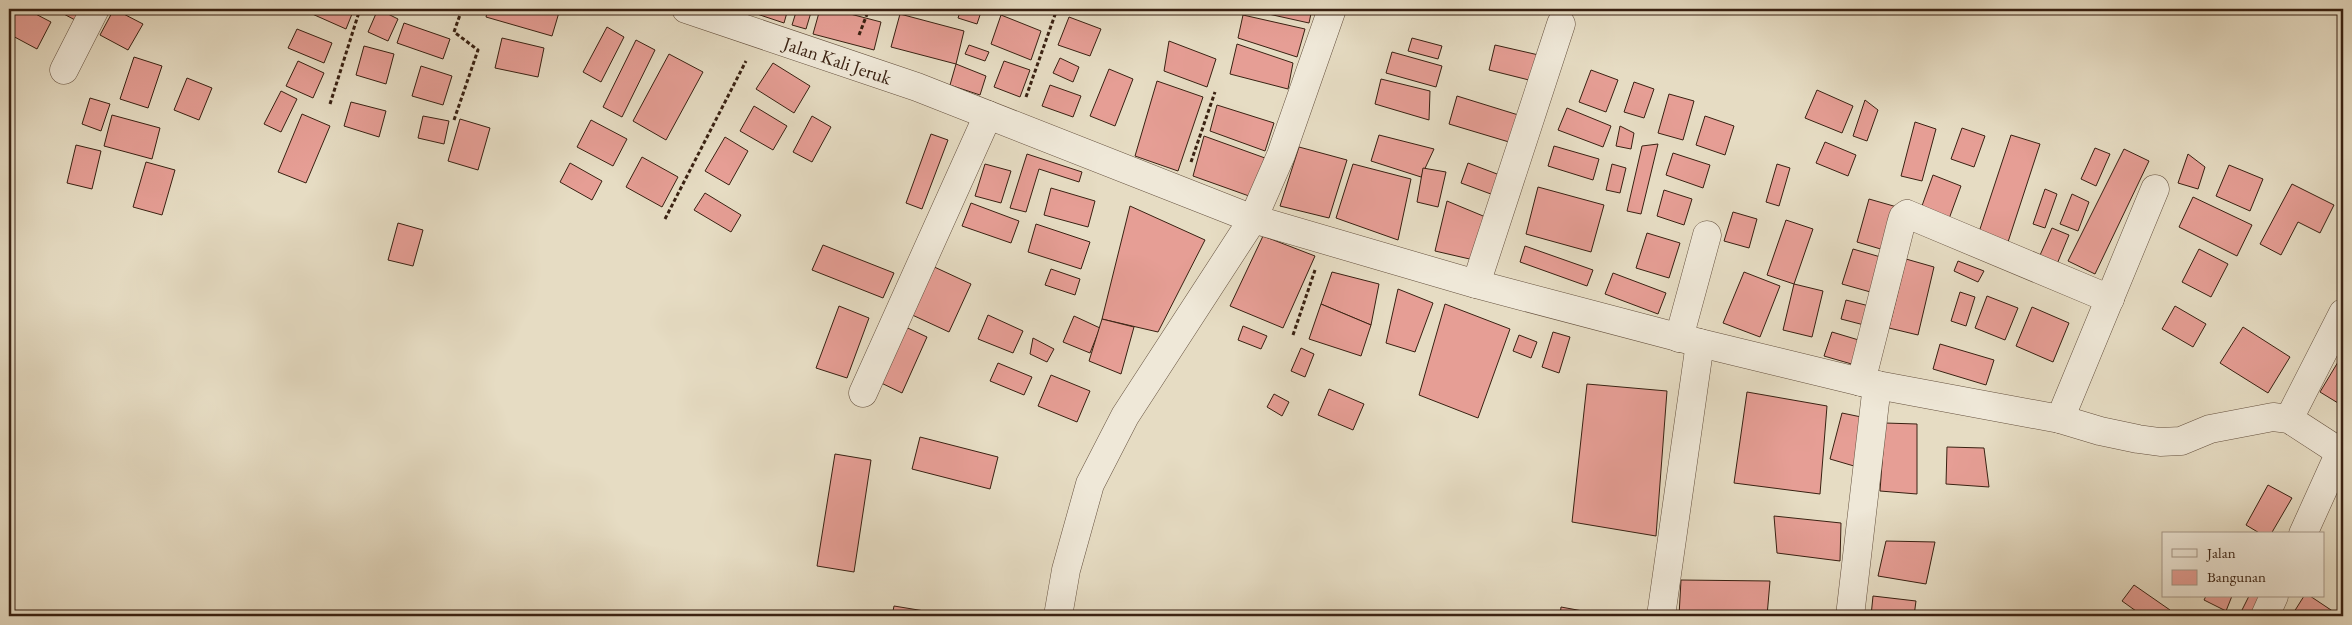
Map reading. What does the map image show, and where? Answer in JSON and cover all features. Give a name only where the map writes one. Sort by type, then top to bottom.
[{"type":"street","points":[[64,70],[95,9]]},
{"type":"street","name":"Jalan Kali Jeruk","points":[[686,9],[917,87],[1254,219],[1476,284],[1689,340],[1869,383],[2060,419],[2100,431],[2160,442],[2180,442],[2210,429],[2253,419],[2272,417],[2289,419]]},
{"type":"street","points":[[1058,616],[1066,570],[1090,484],[1125,416],[1254,219],[1284,146],[1332,9]]},
{"type":"street","points":[[1476,284],[1561,24]]},
{"type":"street","points":[[863,394],[988,115]]},
{"type":"street","points":[[2060,419],[2155,189]]},
{"type":"street","points":[[1850,616],[1869,383],[1903,217],[1907,214],[2110,299]]},
{"type":"street","points":[[1661,616],[1689,340],[1707,236]]},
{"type":"street","points":[[2304,532],[2342,453],[2289,419],[2343,313]]},
{"type":"street","points":[[2265,616],[2273,598]]},
{"type":"path","points":[[330,104],[360,9]]},
{"type":"path","points":[[454,120],[478,50],[454,32],[462,9]]},
{"type":"path","points":[[1016,126],[1057,9]]},
{"type":"path","points":[[665,218],[760,34]]},
{"type":"path","points":[[1181,191],[1215,92]]},
{"type":"path","points":[[1293,336],[1325,241]]},
{"type":"building","points":[[9,9],[26,9],[51,22],[37,49],[9,34]]},
{"type":"building","points":[[61,9],[84,9],[77,21],[60,12]]},
{"type":"building","points":[[114,9],[143,24],[128,50],[100,35]]},
{"type":"building","points":[[301,9],[354,9],[346,29]]},
{"type":"building","points":[[378,9],[398,19],[388,41],[368,32]]},
{"type":"building","points":[[488,9],[560,9],[552,36],[486,17]]},
{"type":"building","points":[[742,9],[788,9],[784,23]]},
{"type":"building","points":[[797,9],[812,9],[806,29],[792,25]]},
{"type":"building","points":[[820,9],[831,9],[881,22],[874,50],[813,34]]},
{"type":"building","points":[[961,9],[982,9],[977,24],[958,18]]},
{"type":"building","points":[[1246,9],[1312,9],[1309,23]]},
{"type":"building","points":[[900,14],[964,31],[956,64],[891,47]]},
{"type":"building","points":[[1001,15],[1041,31],[1031,60],[991,44]]},
{"type":"building","points":[[1243,15],[1305,29],[1297,57],[1238,38]]},
{"type":"building","points":[[1069,17],[1101,29],[1090,56],[1058,45]]},
{"type":"building","points":[[404,23],[450,39],[443,59],[397,43]]},
{"type":"building","points":[[607,27],[624,37],[601,82],[583,72]]},
{"type":"building","points":[[297,29],[332,43],[324,63],[288,48]]},
{"type":"building","points":[[502,38],[544,48],[538,77],[495,68]]},
{"type":"building","points":[[1412,38],[1442,46],[1438,59],[1408,51]]},
{"type":"building","points":[[636,40],[655,50],[622,117],[603,107]]},
{"type":"building","points":[[1169,41],[1216,59],[1207,87],[1164,71]]},
{"type":"building","points":[[1237,44],[1293,63],[1288,89],[1230,74]]},
{"type":"building","points":[[969,45],[989,52],[985,61],[965,54]]},
{"type":"building","points":[[1495,45],[1543,56],[1537,82],[1489,70]]},
{"type":"building","points":[[364,46],[394,54],[386,84],[356,75]]},
{"type":"building","points":[[1392,52],[1442,66],[1436,87],[1386,73]]},
{"type":"building","points":[[669,54],[703,72],[666,140],[633,121]]},
{"type":"building","points":[[134,57],[162,66],[148,108],[120,99]]},
{"type":"building","points":[[1060,58],[1079,67],[1073,82],[1053,73]]},
{"type":"building","points":[[298,61],[324,73],[313,98],[286,86]]},
{"type":"building","points":[[1004,61],[1030,70],[1020,97],[994,87]]},
{"type":"building","points":[[773,63],[810,86],[794,113],[756,89]]},
{"type":"building","points":[[956,64],[986,76],[980,95],[950,85]]},
{"type":"building","points":[[421,66],[452,76],[443,105],[412,96]]},
{"type":"building","points":[[1109,69],[1133,79],[1115,126],[1090,116]]},
{"type":"building","points":[[1591,70],[1618,80],[1606,112],[1579,102]]},
{"type":"building","points":[[187,78],[212,88],[199,120],[174,110]]},
{"type":"building","points":[[1381,79],[1430,91],[1429,120],[1375,104]]},
{"type":"building","points":[[1157,81],[1203,97],[1178,171],[1135,156]]},
{"type":"building","points":[[1634,82],[1654,89],[1644,118],[1624,112]]},
{"type":"building","points":[[1050,85],[1081,96],[1073,117],[1042,106]]},
{"type":"building","points":[[1817,90],[1853,106],[1842,133],[1805,118]]},
{"type":"building","points":[[281,91],[297,99],[281,132],[264,124]]},
{"type":"building","points":[[1669,94],[1694,101],[1683,140],[1658,133]]},
{"type":"building","points":[[1457,96],[1528,118],[1519,145],[1449,124]]},
{"type":"building","points":[[90,98],[110,104],[101,131],[82,124]]},
{"type":"building","points":[[1865,100],[1878,110],[1867,141],[1853,136]]},
{"type":"building","points":[[351,102],[386,111],[379,137],[344,126]]},
{"type":"building","points":[[1217,105],[1274,123],[1265,151],[1210,131]]},
{"type":"building","points":[[754,106],[787,126],[773,150],[740,131]]},
{"type":"building","points":[[1567,108],[1611,126],[1603,147],[1558,130]]},
{"type":"building","points":[[302,114],[330,126],[306,183],[278,172]]},
{"type":"building","points":[[112,115],[160,128],[152,159],[104,146]]},
{"type":"building","points":[[423,116],[449,121],[444,144],[418,138]]},
{"type":"building","points":[[812,116],[831,127],[812,162],[793,152]]},
{"type":"building","points":[[1705,116],[1734,126],[1725,155],[1696,145]]},
{"type":"building","points":[[460,119],[490,128],[478,170],[448,161]]},
{"type":"building","points":[[591,120],[627,139],[613,166],[577,147]]},
{"type":"building","points":[[1915,122],[1936,129],[1922,181],[1901,176]]},
{"type":"building","points":[[1620,126],[1634,133],[1631,149],[1616,146]]},
{"type":"building","points":[[1962,128],[1985,136],[1974,167],[1951,159]]},
{"type":"building","points":[[931,134],[948,140],[922,209],[906,203]]},
{"type":"building","points":[[1379,135],[1434,149],[1421,177],[1371,161]]},
{"type":"building","points":[[2011,135],[2040,144],[2008,242],[1979,232]]},
{"type":"building","points":[[1204,136],[1265,158],[1249,196],[1193,176]]},
{"type":"building","points":[[725,137],[748,151],[729,185],[705,171]]},
{"type":"building","points":[[1825,142],[1856,155],[1848,176],[1816,163]]},
{"type":"building","points":[[1658,144],[1641,214],[1627,211],[1642,146]]},
{"type":"building","points":[[76,145],[101,151],[92,189],[67,183]]},
{"type":"building","points":[[1554,146],[1599,159],[1593,180],[1548,166]]},
{"type":"building","points":[[1299,147],[1347,160],[1329,218],[1280,206]]},
{"type":"building","points":[[2095,148],[2110,154],[2096,186],[2081,179]]},
{"type":"building","points":[[2124,149],[2149,161],[2095,274],[2068,261]]},
{"type":"building","points":[[1673,153],[1710,165],[1703,188],[1666,175]]},
{"type":"building","points":[[1027,154],[1082,172],[1079,182],[1039,169],[1026,212],[1010,208]]},
{"type":"building","points":[[2188,154],[2205,167],[2198,189],[2178,183]]},
{"type":"building","points":[[642,157],[678,177],[662,207],[626,187]]},
{"type":"building","points":[[146,162],[175,170],[162,215],[133,207]]},
{"type":"building","points":[[570,163],[602,181],[592,200],[560,182]]},
{"type":"building","points":[[1468,163],[1505,177],[1499,197],[1461,183]]},
{"type":"building","points":[[985,164],[1011,171],[1001,203],[975,196]]},
{"type":"building","points":[[1353,164],[1411,179],[1398,240],[1336,218]]},
{"type":"building","points":[[1612,164],[1626,168],[1620,193],[1606,190]]},
{"type":"building","points":[[1777,164],[1790,168],[1779,206],[1766,202]]},
{"type":"building","points":[[2229,165],[2263,179],[2250,211],[2216,196]]},
{"type":"building","points":[[1423,168],[1446,172],[1438,207],[1417,202]]},
{"type":"building","points":[[1933,175],[1961,186],[1946,227],[1918,217]]},
{"type":"building","points":[[2292,184],[2334,205],[2320,233],[2298,222],[2281,255],[2260,244]]},
{"type":"building","points":[[1538,187],[1604,205],[1591,252],[1526,234]]},
{"type":"building","points":[[1051,188],[1095,201],[1088,227],[1044,215]]},
{"type":"building","points":[[2045,189],[2057,194],[2045,228],[2033,224]]},
{"type":"building","points":[[1664,190],[1692,199],[1684,225],[1657,216]]},
{"type":"building","points":[[705,193],[741,215],[731,232],[694,210]]},
{"type":"building","points":[[2072,194],[2089,202],[2078,231],[2060,224]]},
{"type":"building","points":[[2193,197],[2252,225],[2237,256],[2179,227]]},
{"type":"building","points":[[1869,199],[1897,207],[1884,250],[1857,242]]},
{"type":"building","points":[[1447,201],[1500,223],[1487,263],[1435,251]]},
{"type":"building","points":[[971,203],[1019,221],[1011,243],[962,226]]},
{"type":"building","points":[[1130,206],[1205,240],[1158,332],[1102,319]]},
{"type":"building","points":[[1733,212],[1757,219],[1749,248],[1724,241]]},
{"type":"building","points":[[1786,220],[1813,229],[1794,284],[1767,275]]},
{"type":"building","points":[[398,223],[423,230],[413,266],[388,260]]},
{"type":"building","points":[[1036,224],[1090,242],[1081,269],[1028,252]]},
{"type":"building","points":[[2052,228],[2069,235],[2055,269],[2037,262]]},
{"type":"building","points":[[1647,233],[1680,243],[1669,278],[1636,268]]},
{"type":"building","points":[[1263,236],[1315,256],[1283,328],[1230,306]]},
{"type":"building","points":[[823,245],[894,273],[883,298],[812,270]]},
{"type":"building","points":[[1525,246],[1593,270],[1587,286],[1520,262]]},
{"type":"building","points":[[1853,249],[1884,258],[1874,293],[1842,284]]},
{"type":"building","points":[[2199,249],[2228,264],[2211,297],[2182,282]]},
{"type":"building","points":[[1906,259],[1934,267],[1918,335],[1889,328]]},
{"type":"building","points":[[1958,261],[1984,271],[1978,282],[1954,271]]},
{"type":"building","points":[[930,265],[971,284],[949,332],[908,313]]},
{"type":"building","points":[[1051,269],[1080,279],[1075,295],[1045,285]]},
{"type":"building","points":[[1332,272],[1379,284],[1371,325],[1321,304]]},
{"type":"building","points":[[1744,272],[1780,286],[1760,337],[1723,323]]},
{"type":"building","points":[[1613,273],[1666,293],[1658,314],[1605,294]]},
{"type":"building","points":[[1794,284],[1823,291],[1812,337],[1783,330]]},
{"type":"building","points":[[1398,289],[1433,303],[1415,352],[1386,343]]},
{"type":"building","points":[[1960,292],[1975,297],[1966,326],[1951,321]]},
{"type":"building","points":[[1987,296],[2018,308],[2005,340],[1975,328]]},
{"type":"building","points":[[1846,300],[1873,307],[1868,326],[1841,319]]},
{"type":"building","points":[[1321,304],[1371,325],[1361,356],[1309,339]]},
{"type":"building","points":[[1445,304],[1510,329],[1478,418],[1419,395]]},
{"type":"building","points":[[839,306],[869,318],[847,378],[816,368]]},
{"type":"building","points":[[2175,306],[2206,324],[2193,347],[2162,329]]},
{"type":"building","points":[[2032,307],[2069,323],[2053,362],[2016,346]]},
{"type":"building","points":[[988,315],[1023,331],[1013,353],[978,339]]},
{"type":"building","points":[[1074,316],[1100,328],[1090,353],[1063,342]]},
{"type":"building","points":[[1102,319],[1134,327],[1121,374],[1089,361]]},
{"type":"building","points":[[899,324],[927,337],[902,393],[875,380]]},
{"type":"building","points":[[1243,326],[1267,336],[1261,349],[1238,340]]},
{"type":"building","points":[[2243,327],[2290,357],[2268,393],[2220,363]]},
{"type":"building","points":[[1553,332],[1570,337],[1559,373],[1542,367]]},
{"type":"building","points":[[1832,332],[1862,341],[1855,365],[1824,356]]},
{"type":"building","points":[[1519,335],[1537,342],[1531,358],[1513,351]]},
{"type":"building","points":[[1033,338],[1054,349],[1047,362],[1030,354]]},
{"type":"building","points":[[1940,344],[1994,360],[1986,385],[1933,369]]},
{"type":"building","points":[[1301,348],[1314,354],[1305,377],[1291,371]]},
{"type":"building","points":[[2338,362],[2343,365],[2343,393],[2338,403],[2320,392]]},
{"type":"building","points":[[998,363],[1032,377],[1024,395],[990,381]]},
{"type":"building","points":[[1051,375],[1090,391],[1077,422],[1038,406]]},
{"type":"building","points":[[1587,384],[1667,391],[1656,536],[1572,522]]},
{"type":"building","points":[[1329,389],[1364,404],[1353,430],[1318,415]]},
{"type":"building","points":[[1747,392],[1827,406],[1820,494],[1734,483]]},
{"type":"building","points":[[1274,394],[1289,402],[1282,416],[1267,407]]},
{"type":"building","points":[[1842,413],[1866,418],[1854,466],[1830,459]]},
{"type":"building","points":[[1885,423],[1917,424],[1917,494],[1880,491]]},
{"type":"building","points":[[920,437],[998,457],[990,489],[912,469]]},
{"type":"building","points":[[1947,447],[1984,448],[1989,487],[1946,484]]},
{"type":"building","points":[[835,454],[871,460],[854,572],[817,566]]},
{"type":"building","points":[[2268,485],[2292,498],[2272,532],[2258,532],[2246,525]]},
{"type":"building","points":[[1774,516],[1841,523],[1840,561],[1777,553]]},
{"type":"building","points":[[1886,541],[1935,542],[1926,584],[1878,576]]},
{"type":"building","points":[[1681,580],[1770,581],[1767,616],[1679,616]]},
{"type":"building","points":[[2134,585],[2170,610],[2166,616],[2143,616],[2122,601]]},
{"type":"building","points":[[1873,596],[1916,601],[1914,616],[1871,616]]},
{"type":"building","points":[[2205,598],[2231,598],[2226,611],[2204,600]]},
{"type":"building","points":[[2248,598],[2261,598],[2269,616],[2239,616]]},
{"type":"building","points":[[2303,598],[2313,598],[2334,612],[2331,616],[2301,616],[2294,612]]},
{"type":"building","points":[[894,606],[955,616],[892,616]]},
{"type":"building","points":[[1561,607],[1610,616],[1560,616]]}]
